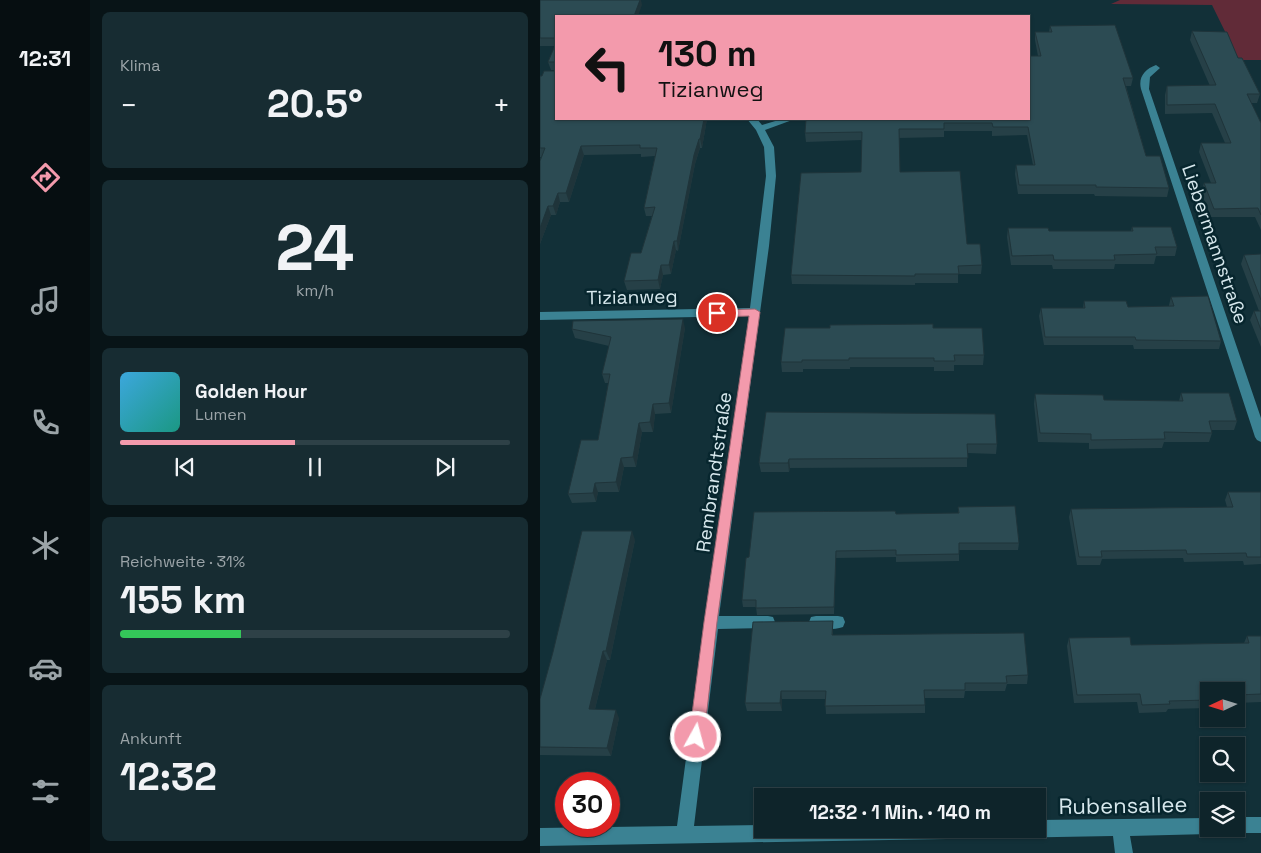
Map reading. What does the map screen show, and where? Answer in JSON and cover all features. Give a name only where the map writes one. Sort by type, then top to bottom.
[{"type":"street","name":"Liebermannstraße","points":[[1156,68],[1144,78],[1145,89],[1261,437]]},
{"type":"street","points":[[756,124],[783,120]]},
{"type":"street","name":"Rembrandtstraße","points":[[684,834],[711,622],[755,312],[771,176],[769,147],[756,124]]},
{"type":"street","name":"Tizianweg","points":[[540,316],[755,312]]},
{"type":"street","points":[[711,622],[780,622]]},
{"type":"street","points":[[799,622],[838,622]]},
{"type":"street","points":[[1245,825],[1261,825]]},
{"type":"street","name":"Rubensallee","points":[[1046,829],[1200,826]]},
{"type":"street","points":[[1120,827],[1124,853]]},
{"type":"street","name":"Rubensallee","points":[[540,837],[754,833]]},
{"type":"shaded area","points":[[1120,0],[1261,0],[1261,60],[1239,60],[1212,5],[1111,4]]},
{"type":"building","points":[[540,0],[640,0],[634,15],[555,15],[555,38],[540,38]]},
{"type":"building","points":[[1115,25],[1133,78],[1123,78],[1146,156],[1160,156],[1169,188],[1096,187],[1096,185],[1019,185],[1016,165],[1035,165],[1028,127],[993,127],[992,123],[944,123],[944,129],[899,129],[900,172],[960,171],[967,244],[980,244],[982,265],[958,266],[959,274],[915,274],[915,276],[791,275],[801,173],[861,172],[862,132],[805,133],[806,120],[1030,120],[1030,56],[1041,56],[1035,32],[1052,32],[1050,26]]},
{"type":"building","points":[[1192,31],[1227,32],[1238,58],[1242,58],[1260,94],[1247,94],[1261,123],[1261,215],[1258,208],[1214,209],[1204,183],[1216,183],[1201,143],[1231,143],[1215,104],[1167,105],[1167,86],[1216,85]]},
{"type":"building","points":[[555,45],[555,62],[548,62]]},
{"type":"building","points":[[544,71],[555,71],[555,120],[704,120],[694,155],[677,241],[674,241],[669,265],[661,265],[658,280],[624,281],[631,253],[641,253],[655,207],[644,208],[657,148],[640,148],[640,145],[581,146],[566,193],[558,193],[553,206],[548,206],[540,228],[540,161],[545,148],[540,148],[540,76],[542,76]]},
{"type":"building","points":[[1132,227],[1171,227],[1177,247],[1155,247],[1157,254],[1114,255],[1115,260],[1054,260],[1053,255],[1012,256],[1008,228],[1048,228],[1049,231],[1133,231]]},
{"type":"building","points":[[1261,254],[1261,300],[1244,255]]},
{"type":"building","points":[[1208,296],[1221,341],[1136,340],[1135,337],[1045,337],[1041,308],[1085,308],[1084,301],[1126,301],[1128,307],[1174,306],[1171,297]]},
{"type":"building","points":[[1254,311],[1261,311],[1261,330]]},
{"type":"building","points":[[683,319],[669,403],[653,404],[650,422],[639,423],[633,457],[621,458],[616,482],[595,483],[593,493],[568,494],[581,440],[598,440],[610,374],[602,374],[611,337],[572,329],[573,321]]},
{"type":"building","points":[[933,324],[933,328],[982,328],[984,355],[954,355],[955,361],[934,361],[934,358],[849,358],[849,360],[781,362],[785,328],[830,328],[830,325]]},
{"type":"building","points":[[1181,393],[1229,393],[1237,421],[1209,421],[1212,433],[1164,432],[1165,439],[1091,440],[1091,434],[1040,433],[1035,394],[1103,395],[1104,400],[1183,401]]},
{"type":"building","points":[[766,412],[995,414],[997,444],[967,444],[968,458],[789,459],[788,463],[759,463]]},
{"type":"building","points":[[1228,492],[1261,492],[1261,557],[1247,557],[1246,553],[1187,554],[1186,550],[1101,551],[1102,557],[1079,557],[1071,509],[1233,507]]},
{"type":"building","points":[[1015,506],[1019,543],[959,543],[959,554],[896,555],[896,550],[836,551],[834,607],[756,608],[756,600],[742,600],[746,558],[749,557],[754,512],[895,511],[896,514],[959,513],[958,507]]},
{"type":"building","points":[[582,531],[632,531],[606,651],[603,651],[589,709],[616,710],[607,748],[540,747],[540,699]]},
{"type":"building","points":[[833,621],[832,635],[1024,633],[1028,675],[1006,676],[1007,683],[965,683],[965,690],[924,690],[925,705],[825,706],[826,691],[781,691],[780,703],[745,703],[753,622]]},
{"type":"building","points":[[1247,636],[1261,636],[1261,694],[1245,695],[1245,682],[1200,682],[1200,700],[1169,701],[1170,704],[1142,705],[1140,694],[1077,695],[1069,638],[1130,637],[1131,645],[1249,643]]},
{"type":"route","points":[[696,737],[755,312],[717,313]]}]
